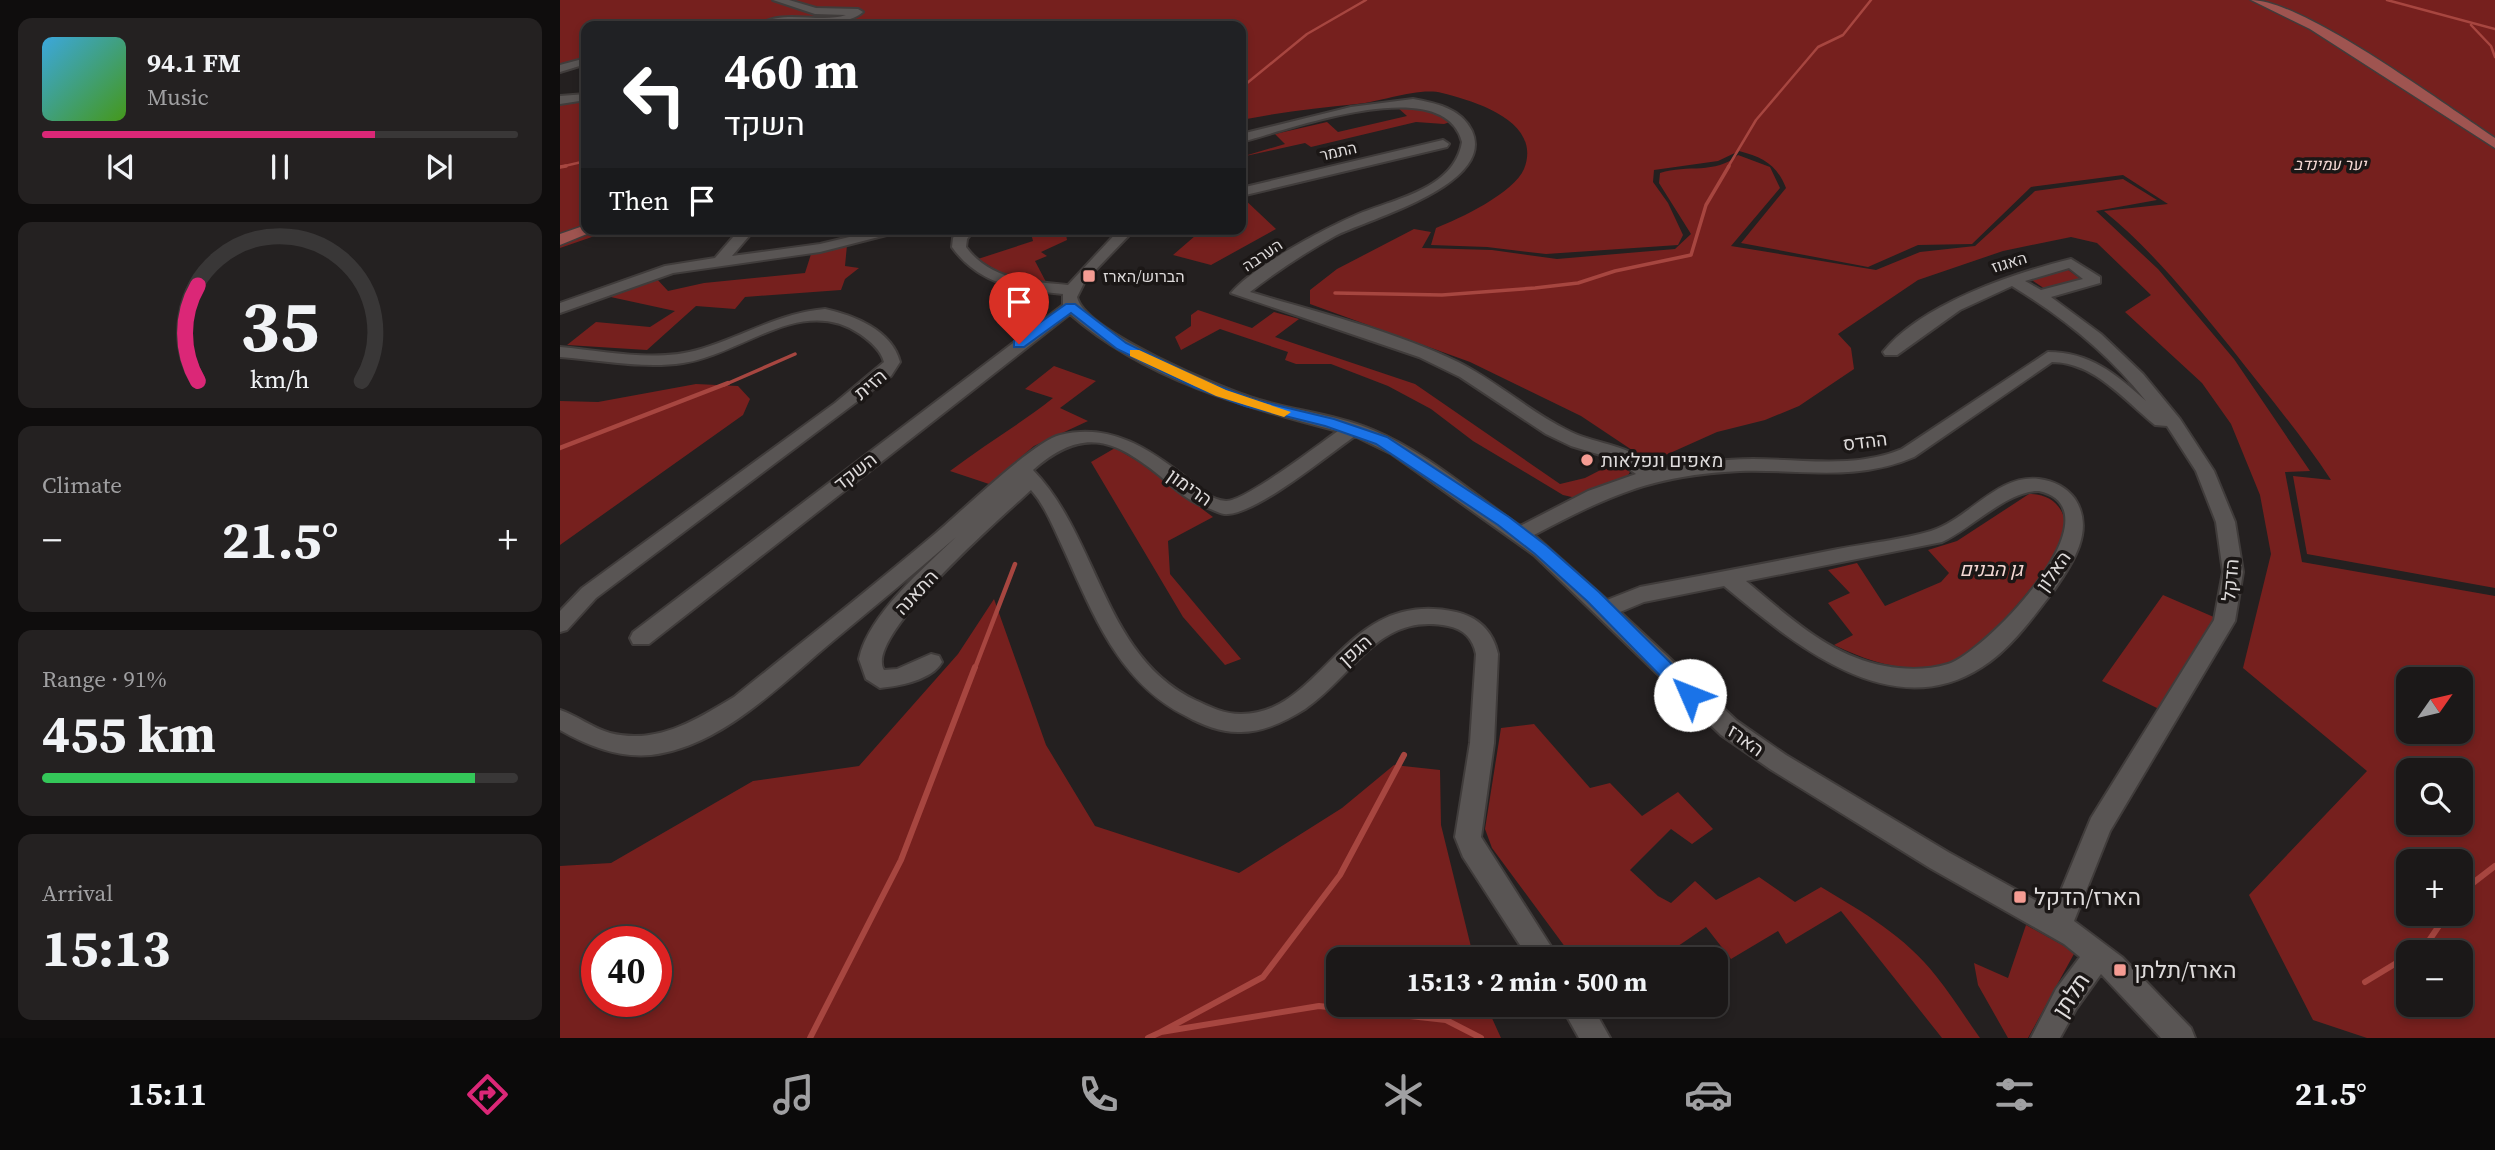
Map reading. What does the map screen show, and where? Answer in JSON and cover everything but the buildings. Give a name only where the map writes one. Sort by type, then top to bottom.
[{"type":"main road","points":[[2257,0],[2314,26],[2495,144]]},
{"type":"main road","points":[[560,240],[581,233]]},
{"type":"street","points":[[778,0],[815,12],[858,12],[846,18],[796,21]]},
{"type":"street","points":[[560,69],[581,63]]},
{"type":"street","points":[[560,76],[581,71]]},
{"type":"street","points":[[560,100],[581,98]]},
{"type":"street","name":"הערבה","points":[[1246,137],[1398,104],[1430,106],[1459,120],[1469,135],[1468,147],[1460,165],[1444,181],[1413,199],[1363,217],[1330,233],[1273,266],[1239,293],[1441,360],[1478,379],[1553,430],[1581,444],[1634,462],[1647,476]]},
{"type":"street","points":[[560,107],[581,105]]},
{"type":"street","name":"התמר","points":[[1246,191],[1443,144]]},
{"type":"street","points":[[721,260],[743,235]]},
{"type":"street","points":[[560,308],[656,273],[721,260],[820,248],[877,235]]},
{"type":"street","points":[[963,235],[959,247],[977,268],[1009,281],[1071,298],[1123,235]]},
{"type":"street","name":"האגוז","points":[[1891,352],[1952,306],[2012,279],[2071,263],[2095,280],[2040,295]]},
{"type":"street","name":"הדקל","points":[[2012,279],[2040,295],[2111,354],[2175,427],[2209,481],[2227,524],[2234,572],[2230,605],[2215,637],[2100,826],[2059,926]]},
{"type":"street","name":"הארז","points":[[1071,298],[1121,346],[1199,384],[1258,406],[1353,429],[1395,448],[1521,534],[1606,609],[1699,703],[1752,745],[1960,872],[2059,926],[2099,954],[2181,1038]]},
{"type":"street","name":"השקד","points":[[641,638],[1045,323],[1071,298]]},
{"type":"street","name":"הזית","points":[[560,352],[683,358],[788,320],[830,314],[857,322],[889,352],[892,362],[885,372],[841,407],[589,593],[560,624]]},
{"type":"street","name":"ההדס","points":[[1521,534],[1574,505],[1647,476],[1750,465],[1866,466],[1889,463],[1908,453],[2036,363],[2055,356],[2072,358],[2095,368],[2154,416],[2175,427]]},
{"type":"street","name":"הרימון","points":[[1027,474],[1062,440],[1076,436],[1102,436],[1144,456],[1200,499],[1227,508],[1253,498],[1353,429]]},
{"type":"street","points":[[560,719],[600,740],[641,748],[671,740],[716,720],[742,703],[1027,474]]},
{"type":"street","name":"התאנה","points":[[932,662],[900,677],[880,679],[870,668],[870,659],[878,637],[915,593],[1027,474]]},
{"type":"street","name":"הגפן","points":[[1027,474],[1046,495],[1127,656],[1161,691],[1200,713],[1242,724],[1273,718],[1293,706],[1372,635],[1404,617],[1440,615],[1476,630],[1487,654],[1482,743],[1468,837],[1472,849],[1537,947]]},
{"type":"street","name":"האלון","points":[[1606,609],[1640,595],[1935,537],[1966,524],[2015,489],[2025,486],[2045,487],[2061,494],[2068,502],[2076,524],[2075,538],[2065,558],[1993,647],[1981,659],[1947,674],[1905,677],[1860,668],[1838,659],[1807,640],[1729,579]]},
{"type":"street","name":"תלתן","points":[[2045,1038],[2066,999],[2099,954]]},
{"type":"street","points":[[1582,1017],[1596,1038]]},
{"type":"green space","name":"יער עמינדב","points":[[560,0],[2495,0],[2495,588],[2307,554],[2293,476],[2331,480],[2282,413],[2186,294],[2139,242],[2104,211],[2168,204],[2123,175],[2031,187],[1972,244],[1918,245],[1868,267],[1741,243],[1786,188],[1778,173],[1768,163],[1739,151],[1718,161],[1654,170],[1653,182],[1668,203],[1683,235],[1678,245],[1546,254],[1487,247],[1431,245],[1436,228],[1485,204],[1518,178],[1524,169],[1527,152],[1524,138],[1515,126],[1487,108],[1433,92],[1411,93],[1367,103],[1246,119],[1246,21],[581,21],[581,65],[560,71]]},
{"type":"green space","points":[[581,101],[581,235],[598,235],[560,248],[560,104]]},
{"type":"green space","points":[[1417,106],[1453,121],[1444,124],[1416,122],[1311,147],[1305,143],[1246,156],[1285,144],[1275,134],[1327,122],[1338,132],[1407,116],[1397,107]]},
{"type":"green space","points":[[1738,155],[1770,167],[1780,188],[1731,246],[1876,270],[1920,252],[1975,246],[2035,191],[2123,179],[2157,200],[2096,211],[2158,269],[2234,359],[2310,471],[2285,472],[2302,562],[2495,596],[2495,1038],[2367,1038],[2313,1020],[2249,895],[2367,771],[2243,668],[2271,554],[2260,495],[2231,424],[2202,383],[2125,312],[2151,295],[2097,243],[2071,237],[2003,251],[1918,280],[1838,334],[1851,348],[1854,369],[1799,406],[1765,420],[1717,432],[1650,462],[1581,416],[1470,362],[1310,304],[1310,290],[1337,269],[1414,229],[1431,232],[1422,248],[1492,250],[1557,259],[1675,249],[1691,234],[1659,183],[1660,173],[1720,165]]},
{"type":"green space","points":[[1246,201],[1276,229],[1211,265],[1173,255],[1196,235],[1246,235]]},
{"type":"green space","points":[[1032,235],[1066,235],[1067,240],[1041,252],[1047,256],[1035,261],[1046,282],[1003,274],[978,259],[1033,241]]},
{"type":"green space","points":[[847,245],[845,266],[859,268],[845,279],[841,290],[745,297],[735,309],[696,306],[647,350],[567,345],[596,322],[650,327],[675,311],[606,296],[655,277],[668,291],[704,283],[805,273],[812,251]]},
{"type":"green space","points":[[2067,269],[2082,280],[2045,289],[2030,279]]},
{"type":"green space","points":[[1198,310],[1252,328],[1274,312],[1299,319],[1275,337],[1415,384],[1560,484],[1585,478],[1616,462],[1630,472],[1627,477],[1576,498],[1563,495],[1473,441],[1431,409],[1388,386],[1331,364],[1296,364],[1285,360],[1288,352],[1220,329],[1181,350],[1175,337],[1191,326],[1191,315]]},
{"type":"green space","points":[[1054,366],[1096,381],[1060,408],[1088,421],[1034,446],[989,484],[950,471],[1053,398],[1025,389]]},
{"type":"green space","points":[[696,384],[738,386],[750,399],[743,415],[560,545],[560,401],[598,402]]},
{"type":"green space","points":[[1115,448],[1139,462],[1213,517],[1168,541],[1170,574],[1241,659],[1225,665],[1183,617],[1091,462]]},
{"type":"green space","name":"גן הבנים","points":[[2029,494],[2048,498],[2061,510],[2065,526],[2061,546],[2022,599],[1976,649],[1951,663],[1913,668],[1873,661],[1834,645],[1853,635],[1828,603],[1850,593],[1828,570],[1857,563],[1885,606],[1941,582],[1949,573],[1928,550],[1957,541]]},
{"type":"green space","points":[[2163,595],[2216,618],[2161,710],[2102,681]]},
{"type":"green space","points":[[994,599],[1046,745],[1095,826],[1239,873],[1342,808],[1394,765],[1440,770],[1441,825],[1471,947],[1326,947],[1326,1017],[1491,1017],[1501,1038],[560,1038],[560,866],[611,863],[753,781],[859,766],[958,654]]},
{"type":"green space","points":[[1534,724],[1590,788],[1610,783],[1642,816],[1678,792],[1713,829],[1692,844],[1671,829],[1630,870],[1658,896],[1671,903],[1695,881],[1716,900],[1759,877],[1795,902],[1821,887],[1868,916],[1911,949],[1942,984],[1980,1038],[1942,1038],[1841,911],[1786,944],[1778,931],[1731,959],[1728,947],[1722,947],[1706,927],[1677,947],[1565,947],[1492,848],[1485,829],[1501,728]]},
{"type":"green space","points":[[2026,925],[2075,952],[2028,1038],[2008,1038],[1978,985],[1974,963],[2008,978]]},
{"type":"waterway","points":[[1246,84],[1307,34],[1366,0]]},
{"type":"waterway","points":[[1728,167],[1756,120],[1818,47],[1843,35],[1871,0]]},
{"type":"waterway","points":[[2387,0],[2495,29]]},
{"type":"waterway","points":[[2471,25],[2491,46],[2495,57]]},
{"type":"waterway","points":[[560,167],[581,162]]},
{"type":"waterway","points":[[560,167],[566,166]]},
{"type":"waterway","points":[[1335,293],[1442,295],[1535,288],[1578,283],[1615,271],[1691,255],[1706,205],[1729,166]]},
{"type":"waterway","points":[[724,385],[795,354]]},
{"type":"waterway","points":[[560,448],[728,383]]},
{"type":"waterway","points":[[975,668],[1015,564]]},
{"type":"waterway","points":[[810,1038],[901,860],[975,667]]},
{"type":"waterway","points":[[1161,1032],[1263,977],[1340,875],[1404,755]]},
{"type":"waterway","points":[[2473,883],[2495,866]]},
{"type":"waterway","points":[[2429,940],[2439,926]]},
{"type":"waterway","points":[[2365,982],[2396,963]]},
{"type":"waterway","points":[[1161,1032],[1319,1006],[1446,1020],[1481,1038]]},
{"type":"waterway","points":[[1148,1038],[1161,1032]]},
{"type":"slow traffic","points":[[1134,353],[1221,393],[1284,412]]},
{"type":"place","name":"הברוש/הארז","points":[[1089,276]]},
{"type":"place","name":"מאפים ונפלאות","points":[[1587,460]]},
{"type":"place","name":"הארז/הדקל","points":[[2020,897]]},
{"type":"place","name":"הארז/תלתן","points":[[2120,970]]},
{"type":"route","points":[[1019,344],[1056,315],[1071,307],[1090,325],[1121,346],[1199,384],[1250,403],[1329,422],[1382,440],[1503,521],[1541,550],[1593,596],[1690,695]]}]
